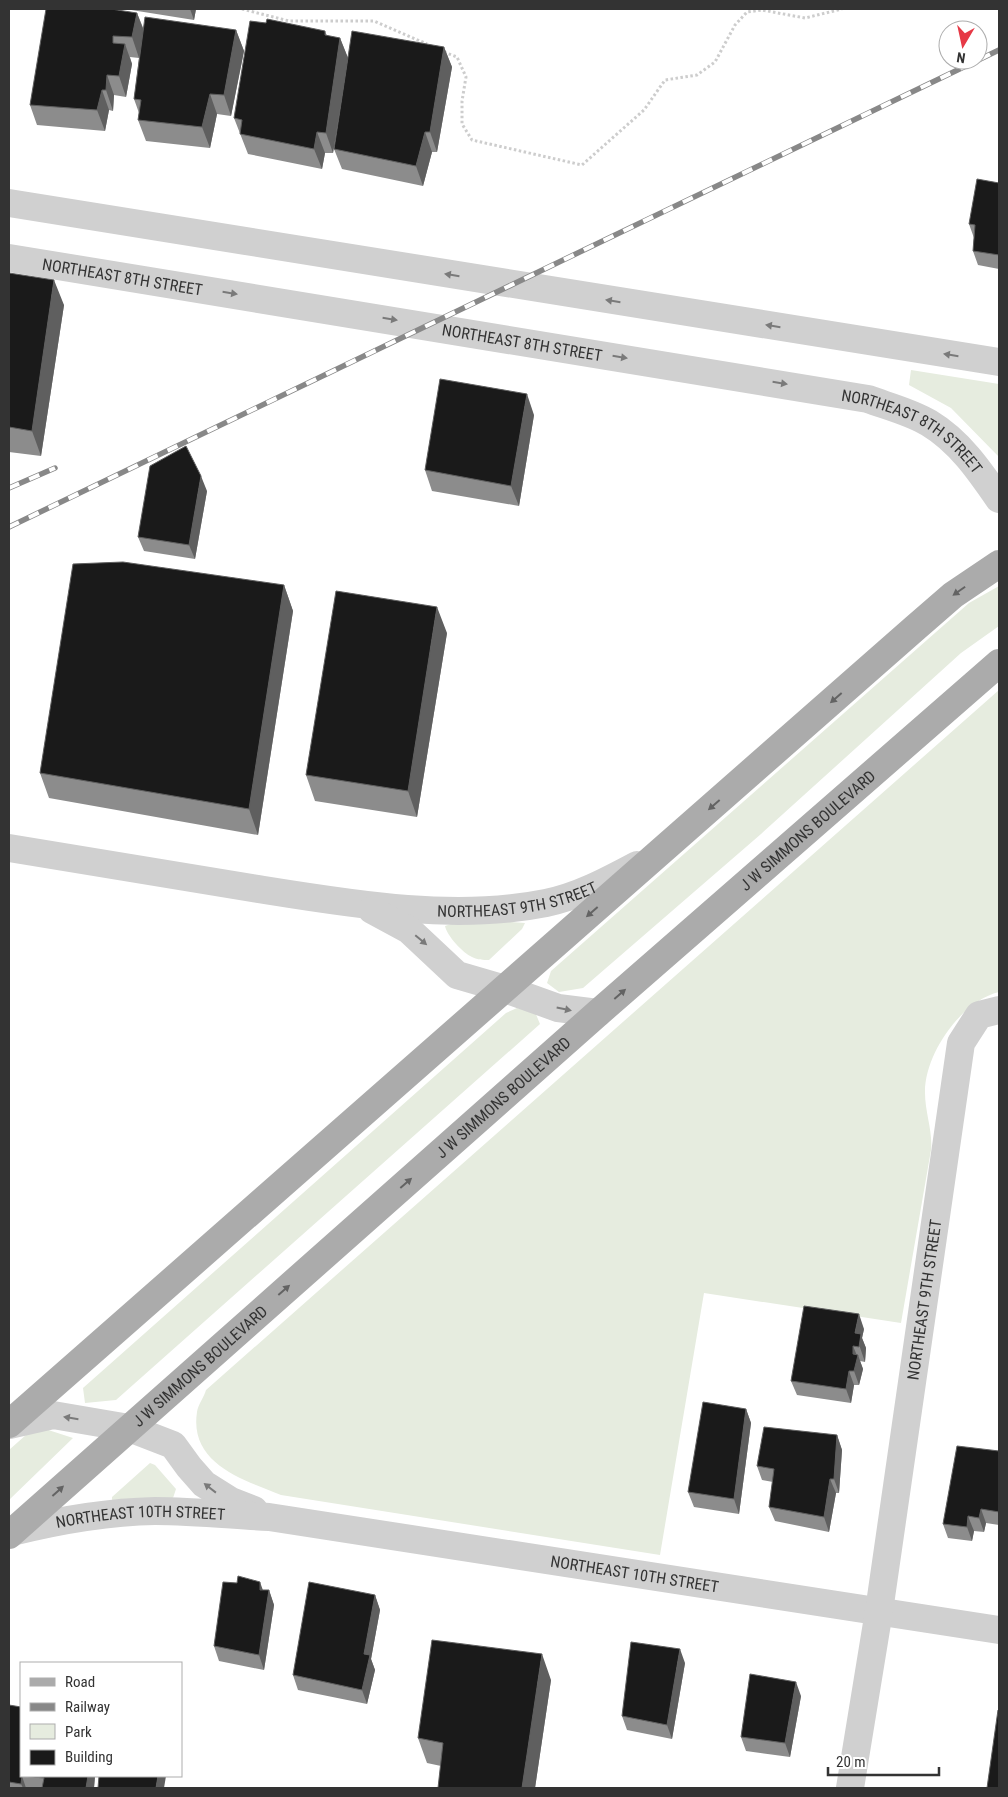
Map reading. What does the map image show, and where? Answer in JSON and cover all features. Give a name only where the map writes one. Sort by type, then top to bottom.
[{"type":"main road","points":[[9,1424],[946,602],[999,564]]},
{"type":"main road","name":"J W SIMMONS BOULEVARD","points":[[11,1533],[598,1013],[999,663]]},
{"type":"street","points":[[9,203],[999,362]]},
{"type":"street","name":"NORTHEAST 8TH STREET","points":[[9,258],[868,399],[928,422],[946,435],[979,469],[999,498]]},
{"type":"street","name":"NORTHEAST 9TH STREET","points":[[9,848],[364,906],[468,910],[506,909],[575,896],[660,853]]},
{"type":"street","name":"NORTHEAST 9TH STREET","points":[[364,906],[392,919],[409,930],[457,975],[505,988],[558,1008],[598,1013]]},
{"type":"street","name":"NORTHEAST 9TH STREET","points":[[850,1788],[879,1611],[961,1043],[979,1015],[999,1010]]},
{"type":"street","name":"NORTHEAST 10TH STREET","points":[[9,1424],[53,1415],[128,1428],[173,1445],[188,1467],[216,1493],[269,1517]]},
{"type":"street","name":"NORTHEAST 10TH STREET","points":[[11,1533],[62,1520],[131,1512],[155,1511],[269,1517],[999,1630]]},
{"type":"path","points":[[242,9],[289,21],[374,21],[432,46]]},
{"type":"path","points":[[440,50],[457,57],[466,77],[462,101],[462,124],[472,140],[582,165],[644,110],[665,80],[697,75],[715,62],[735,25],[747,12],[762,10],[805,18],[842,9]]},
{"type":"green space","points":[[911,370],[999,384],[999,457],[951,408],[909,385]]},
{"type":"green space","points":[[999,586],[999,626],[961,653],[761,834],[583,988],[559,992],[547,983],[551,971],[969,603]]},
{"type":"green space","points":[[999,690],[999,992],[985,997],[971,1006],[947,1032],[931,1062],[926,1078],[925,1093],[931,1150],[901,1323],[704,1293],[660,1555],[281,1495],[236,1476],[210,1457],[202,1445],[197,1430],[197,1412],[206,1390]]},
{"type":"green space","points":[[454,923],[525,923],[522,929],[489,960],[476,959],[464,952],[452,939],[445,926]]},
{"type":"green space","points":[[517,1008],[535,1012],[540,1024],[116,1400],[85,1403],[83,1388],[506,1013]]},
{"type":"green space","points":[[36,1426],[73,1438],[9,1500],[9,1450]]},
{"type":"green space","points":[[150,1463],[155,1465],[176,1489],[173,1498],[112,1500],[112,1497]]},
{"type":"building","points":[[46,9],[111,9],[137,13],[132,37],[113,36],[113,43],[125,44],[119,76],[107,75],[106,90],[102,90],[97,110],[30,105]]},
{"type":"building","points":[[145,17],[236,30],[224,95],[210,94],[202,127],[138,120],[141,100],[134,99]]},
{"type":"building","points":[[267,19],[325,31],[325,35],[340,38],[326,133],[317,132],[314,149],[240,134],[242,120],[234,118],[250,21],[266,23]]},
{"type":"building","points":[[352,31],[444,47],[430,132],[425,132],[416,166],[334,149]]},
{"type":"building","points":[[977,179],[999,183],[999,255],[973,251],[975,225],[969,224]]},
{"type":"building","points":[[9,273],[54,280],[32,431],[9,427]]},
{"type":"building","points":[[440,379],[527,394],[511,486],[425,470]]},
{"type":"building","points":[[186,446],[201,476],[189,545],[138,537],[150,466]]},
{"type":"building","points":[[123,562],[284,585],[249,809],[40,773],[73,564]]},
{"type":"building","points":[[336,591],[437,607],[408,791],[306,775]]},
{"type":"building","points":[[804,1306],[859,1314],[855,1333],[861,1334],[859,1347],[853,1346],[853,1354],[858,1355],[854,1371],[849,1371],[846,1389],[791,1381]]},
{"type":"building","points":[[703,1402],[746,1409],[734,1499],[688,1492]]},
{"type":"building","points":[[764,1427],[837,1435],[834,1479],[830,1479],[824,1517],[769,1507],[774,1469],[757,1466]]},
{"type":"building","points":[[957,1446],[999,1451],[999,1512],[981,1509],[979,1518],[968,1516],[967,1527],[943,1524]]},
{"type":"building","points":[[238,1576],[260,1582],[260,1590],[269,1590],[259,1655],[214,1646],[223,1582],[237,1583]]},
{"type":"building","points":[[309,1582],[375,1595],[364,1654],[370,1655],[362,1690],[293,1675]]},
{"type":"building","points":[[432,1640],[542,1654],[522,1788],[438,1788],[443,1743],[418,1738]]},
{"type":"building","points":[[631,1642],[680,1649],[667,1725],[622,1716]]},
{"type":"building","points":[[750,1674],[796,1682],[785,1743],[741,1737]]},
{"type":"building","points":[[9,1705],[20,1707],[20,1777],[22,1777],[21,1784],[9,1782]]},
{"type":"building","points":[[998,1710],[999,1788],[987,1788]]},
{"type":"building","points":[[33,1777],[88,1777],[86,1788],[42,1788],[44,1778]]},
{"type":"building","points":[[99,1777],[158,1777],[156,1788],[98,1788]]},
{"type":"railway","points":[[9,527],[999,50]]},
{"type":"railway","points":[[9,488],[55,468]]}]
